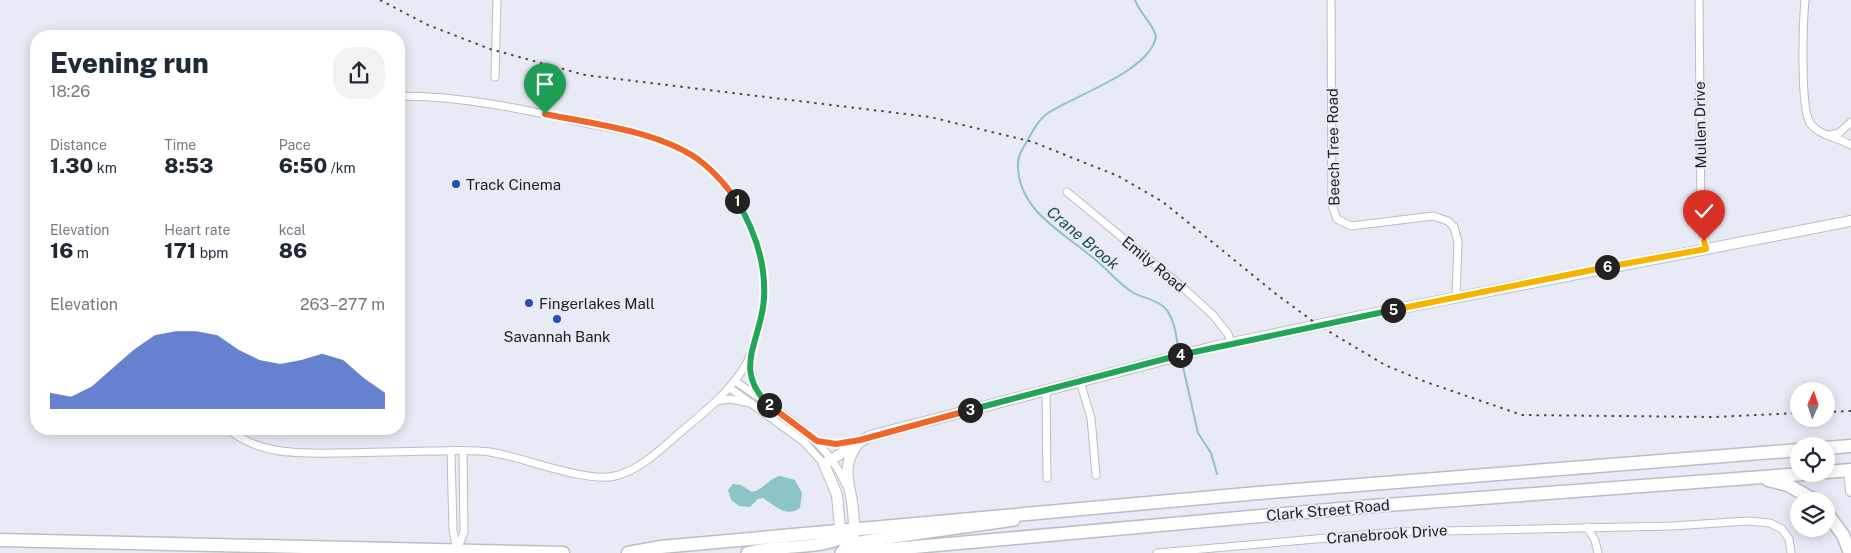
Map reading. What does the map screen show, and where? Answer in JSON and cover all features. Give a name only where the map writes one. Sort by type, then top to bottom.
[{"type":"highway","points":[[1835,448],[1850,448]]},
{"type":"highway","points":[[849,544],[1050,512],[1412,480],[1790,451]]},
{"type":"highway","points":[[1835,471],[1850,470]]},
{"type":"highway","name":"Clark Street Road","points":[[628,553],[661,547],[849,544],[1790,475]]},
{"type":"highway","points":[[1753,478],[1788,485],[1800,492]]},
{"type":"highway","points":[[1835,525],[1850,553]]},
{"type":"highway","points":[[0,540],[199,549],[457,550],[563,553]]},
{"type":"main road","points":[[747,553],[760,549],[849,544]]},
{"type":"main road","points":[[841,553],[849,544]]},
{"type":"street","points":[[495,76],[497,0]]},
{"type":"street","name":"Beech Tree Road","points":[[1331,0],[1332,196],[1334,214],[1342,223],[1352,226],[1432,216],[1448,220],[1454,227],[1458,242],[1456,298]]},
{"type":"street","name":"Mullen Drive","points":[[1698,0],[1701,221],[1706,249]]},
{"type":"street","points":[[1804,0],[1802,45],[1807,115],[1814,127],[1851,145]]},
{"type":"street","points":[[237,435],[247,442],[292,453],[492,452],[588,476],[613,477],[630,471],[644,461],[717,402],[730,388],[749,359],[763,310],[761,257],[756,238],[736,199],[703,163],[656,140],[573,120],[476,100],[405,96]]},
{"type":"street","points":[[1829,135],[1839,133],[1851,122]]},
{"type":"street","name":"Emily Road","points":[[1067,192],[1180,285],[1213,315],[1228,334],[1231,344]]},
{"type":"street","points":[[817,441],[836,444],[860,440],[1142,364],[1213,347],[1851,221]]},
{"type":"street","points":[[749,359],[754,385],[768,404]]},
{"type":"street","points":[[735,381],[817,441],[828,462],[847,487]]},
{"type":"street","points":[[1080,381],[1091,418],[1096,475]]},
{"type":"street","points":[[730,388],[754,404],[828,462],[849,544]]},
{"type":"street","points":[[1046,391],[1047,478]]},
{"type":"street","points":[[717,402],[730,399],[754,404]]},
{"type":"street","points":[[828,462],[860,440]]},
{"type":"street","points":[[849,544],[853,511],[847,487],[849,458],[860,440]]},
{"type":"street","points":[[451,451],[453,531],[457,550]]},
{"type":"street","points":[[457,550],[464,532],[462,451]]},
{"type":"street","points":[[1850,470],[1851,492]]},
{"type":"street","name":"Cranebrook Drive","points":[[1157,553],[1396,532],[1764,522],[1777,526],[1787,535],[1791,553]]},
{"type":"street","points":[[1587,527],[1596,540],[1598,553]]},
{"type":"shaded area","points":[[780,476],[795,480],[802,493],[800,508],[795,511],[781,510],[763,498],[758,499],[750,507],[739,506],[731,500],[728,490],[733,484],[741,485],[752,492]]},
{"type":"waterway","name":"Crane Brook","points":[[1135,0],[1152,26],[1156,36],[1151,49],[1127,71],[1060,106],[1041,119],[1019,155],[1020,181],[1026,196],[1046,220],[1098,262],[1127,289],[1165,308],[1173,323],[1179,351]]},
{"type":"waterway","name":"Crane Brook","points":[[1181,358],[1198,433],[1211,453],[1217,474]]},
{"type":"railway","points":[[380,0],[428,25],[490,49],[585,75],[930,117],[1033,142],[1118,176],[1163,202],[1276,294],[1318,325],[1385,365],[1426,382],[1522,415],[1714,417],[1790,413]]},
{"type":"railway","points":[[1835,412],[1851,411]]},
{"type":"place","name":"Track Cinema","points":[[456,184]]},
{"type":"place","name":"Fingerlakes Mall","points":[[529,303]]},
{"type":"place","name":"Savannah Bank","points":[[557,319]]},
{"type":"route","points":[[545,114],[656,140],[684,152],[703,163],[720,180],[736,199],[747,217],[756,238],[761,257],[763,310],[749,359],[750,374],[754,385],[768,404],[817,441],[826,443],[836,444],[860,440],[1213,347],[1366,315],[1706,249],[1704,241]]}]
